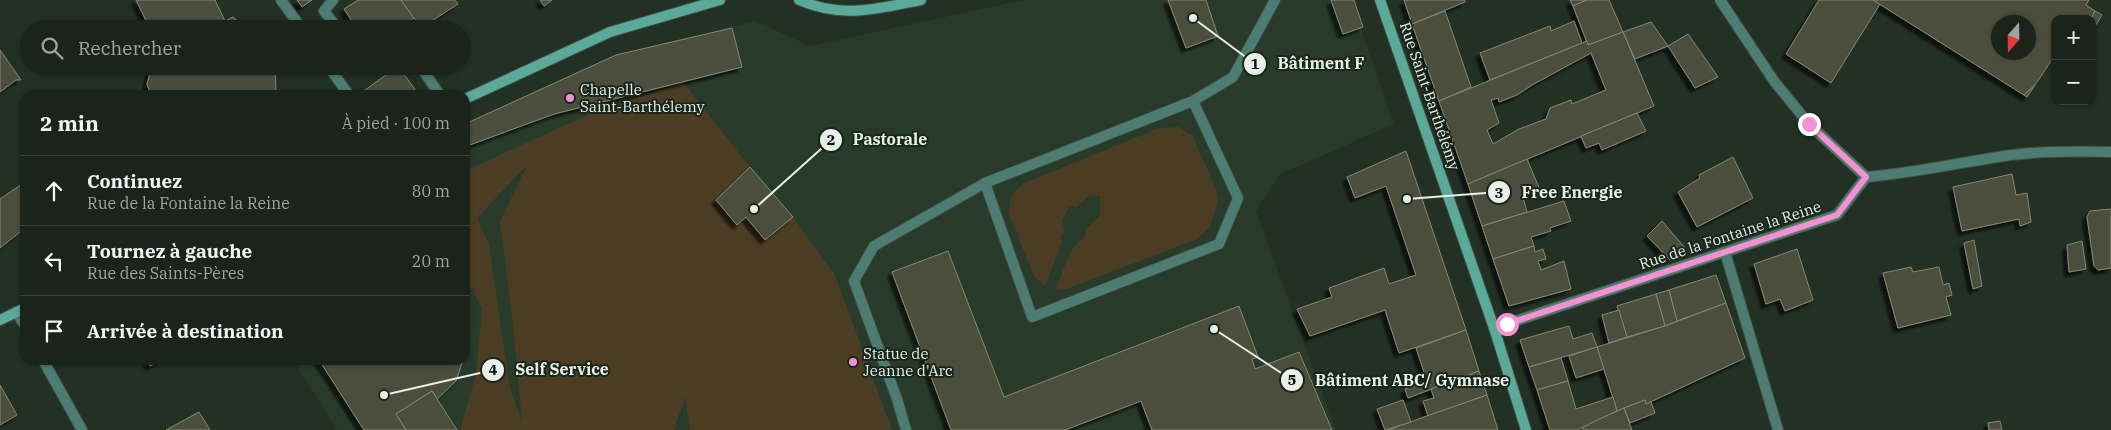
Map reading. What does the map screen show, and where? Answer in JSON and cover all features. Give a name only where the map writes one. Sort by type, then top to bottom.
[{"type":"main road","points":[[470,97],[610,32],[720,0]]},
{"type":"main road","points":[[799,0],[816,7],[842,12],[879,9],[921,0]]},
{"type":"main road","name":"Rue Saint-Barthélémy","points":[[1380,0],[1494,328],[1526,430]]},
{"type":"main road","points":[[0,320],[20,310]]},
{"type":"street","points":[[281,0],[295,20]]},
{"type":"street","points":[[331,20],[324,11],[333,0]]},
{"type":"street","points":[[906,430],[897,399],[854,280],[874,246],[984,183],[1193,101],[1233,76],[1275,0]]},
{"type":"street","points":[[1720,0],[1774,81],[1809,124],[1866,177],[1903,174],[2012,155],[2077,151],[2111,152]]},
{"type":"street","points":[[335,75],[345,90]]},
{"type":"street","points":[[426,75],[437,90]]},
{"type":"street","points":[[984,183],[1032,317],[1210,248],[1219,244],[1238,198],[1193,101]]},
{"type":"street","name":"Rue de la Fontaine la Reine","points":[[1494,328],[1837,215],[1866,177]]},
{"type":"street","points":[[1726,252],[1778,430]]},
{"type":"street","points":[[46,365],[82,430]]},
{"type":"shaded area","points":[[1024,0],[1351,0],[1394,124],[1281,174],[1256,211],[1336,430],[337,430],[296,365],[470,365],[470,121],[616,55],[755,21],[810,46]]},
{"type":"shaded area","points":[[683,82],[750,167],[716,201],[736,225],[746,217],[765,240],[793,217],[835,275],[892,430],[690,430],[685,397],[674,430],[460,430],[476,374],[482,308],[470,285],[470,169],[585,116]],"holes":[[[527,165],[500,222],[512,316],[522,421],[510,389],[489,244],[477,218]]]},
{"type":"shaded area","points":[[1179,127],[1193,137],[1216,189],[1218,200],[1210,227],[1197,239],[1067,289],[1055,290],[1071,251],[1085,236],[1088,227],[1100,215],[1100,196],[1089,196],[1077,207],[1070,206],[1062,220],[1065,232],[1059,238],[1062,242],[1045,286],[1034,276],[1009,214],[1014,193],[1024,183],[1159,128]]},
{"type":"building","points":[[136,0],[215,0],[225,20],[146,20]]},
{"type":"building","points":[[297,0],[312,0],[302,7]]},
{"type":"building","points":[[358,0],[401,0],[414,18],[411,20],[351,20],[344,9]]},
{"type":"building","points":[[401,0],[455,0],[458,4],[433,20],[415,20]]},
{"type":"building","points":[[540,0],[552,0],[544,6]]},
{"type":"building","points":[[1168,0],[1206,0],[1218,36],[1186,48]]},
{"type":"building","points":[[1331,0],[1354,0],[1363,27],[1343,34]]},
{"type":"building","points":[[1404,0],[1465,0],[1465,2],[1412,24]]},
{"type":"building","points":[[1570,0],[1587,0],[1573,6]]},
{"type":"building","points":[[1587,0],[1609,0],[1623,32],[1588,45],[1573,6]]},
{"type":"building","points":[[1819,0],[1873,0],[1880,4],[1831,83],[1786,54]]},
{"type":"building","points":[[1873,0],[2089,0],[2086,5],[2095,11],[2093,15],[2051,15],[2051,61],[2035,85],[2024,95]]},
{"type":"building","points":[[1445,11],[1471,87],[1439,101],[1412,24]]},
{"type":"building","points":[[2095,11],[2102,15],[2096,25],[2096,15],[2093,15]]},
{"type":"building","points":[[1574,21],[1582,43],[1490,80],[1480,53],[1550,26],[1551,31]]},
{"type":"building","points":[[1651,22],[1668,46],[1635,59],[1623,32]]},
{"type":"building","name":"Chapelle Saint-Barthélemy","points":[[732,28],[742,67],[554,114],[470,145],[470,122],[616,55]]},
{"type":"building","points":[[1623,32],[1654,106],[1468,184],[1439,101],[1587,41],[1588,45]],"holes":[[[1591,53],[1606,90],[1572,104],[1571,100],[1550,108],[1546,119],[1519,129],[1493,144],[1487,130],[1499,123],[1491,100],[1498,98],[1499,102],[1517,95]]]},
{"type":"building","points":[[1688,34],[1718,77],[1695,88],[1668,46]]},
{"type":"building","points":[[0,50],[21,80],[16,80],[0,92]]},
{"type":"building","points":[[150,75],[275,75],[276,90],[149,90],[147,84]]},
{"type":"building","points":[[386,75],[405,75],[415,90],[365,90]]},
{"type":"building","points":[[2035,85],[2027,97],[2024,95]]},
{"type":"building","points":[[1637,113],[1646,131],[1602,150],[1599,143],[1586,148],[1581,136]]},
{"type":"building","points":[[1406,151],[1466,330],[1399,353],[1385,310],[1310,336],[1297,309],[1332,297],[1329,288],[1384,268],[1389,284],[1416,275],[1386,186],[1355,198],[1347,177]]},
{"type":"building","points":[[1733,157],[1753,198],[1697,227],[1678,192],[1700,178],[1699,175]]},
{"type":"building","points":[[1527,159],[1540,190],[1523,197],[1527,212],[1482,226],[1468,184]]},
{"type":"building","points":[[750,167],[793,217],[765,240],[746,217],[737,225],[716,200]]},
{"type":"building","points":[[2012,174],[2016,195],[2027,193],[2031,222],[2020,226],[2019,219],[1962,231],[1953,187]]},
{"type":"building","points":[[20,185],[20,232],[0,248],[0,199]]},
{"type":"building","points":[[1564,201],[1571,221],[1550,228],[1551,231],[1531,237],[1534,246],[1493,259],[1482,226]]},
{"type":"building","points":[[2111,209],[2111,268],[2098,270],[2094,266],[2087,217],[2090,211]]},
{"type":"building","points":[[1662,221],[1685,248],[1673,252],[1670,260],[1647,236]]},
{"type":"building","points":[[1974,240],[1982,286],[1973,289],[1964,243]]},
{"type":"building","points":[[2082,241],[2086,269],[2069,272],[2067,245]]},
{"type":"building","points":[[1534,246],[1535,252],[1543,249],[1546,259],[1538,261],[1541,270],[1564,261],[1571,289],[1509,306],[1493,259]]},
{"type":"building","points":[[1797,249],[1813,300],[1785,311],[1780,299],[1766,304],[1754,264]]},
{"type":"building","points":[[948,251],[1004,397],[1239,306],[1258,357],[1252,359],[1255,369],[1299,352],[1332,430],[1152,430],[1141,401],[1065,430],[951,430],[892,272]]},
{"type":"building","points":[[1911,267],[1913,272],[1939,267],[1943,285],[1949,283],[1952,295],[1946,297],[1951,315],[1898,328],[1883,273]]},
{"type":"building","points":[[1716,275],[1726,303],[1677,321],[1669,290]]},
{"type":"building","points":[[1669,290],[1677,321],[1665,326],[1656,294]]},
{"type":"building","points":[[1656,294],[1665,326],[1627,337],[1617,306]]},
{"type":"building","points":[[1726,303],[1745,358],[1646,404],[1645,400],[1617,411],[1597,347],[1665,326]]},
{"type":"building","points":[[1619,310],[1627,337],[1609,343],[1602,315]]},
{"type":"building","points":[[1569,326],[1573,339],[1592,333],[1597,347],[1529,367],[1520,340]]},
{"type":"building","points":[[1466,330],[1479,371],[1408,398],[1405,389],[1427,381],[1416,348]]},
{"type":"building","points":[[1597,347],[1604,369],[1576,378],[1569,356]]},
{"type":"building","points":[[1561,358],[1568,381],[1537,390],[1529,367]]},
{"type":"building","points":[[322,365],[461,365],[456,381],[437,399],[432,391],[396,414],[406,430],[364,430]]},
{"type":"building","points":[[1479,371],[1487,395],[1428,416],[1423,401],[1434,398],[1431,389]]},
{"type":"building","points":[[1568,381],[1576,409],[1613,397],[1617,411],[1577,430],[1550,430],[1537,390]]},
{"type":"building","points":[[0,385],[17,415],[0,425]]},
{"type":"building","points":[[432,391],[457,430],[406,430],[396,414]]},
{"type":"building","points":[[1487,395],[1498,430],[1388,430],[1438,412]]},
{"type":"building","points":[[1403,400],[1411,422],[1385,430],[1377,409]]},
{"type":"building","points":[[1645,400],[1646,404],[1651,402],[1655,413],[1630,423],[1624,408]]},
{"type":"building","points":[[1624,408],[1632,430],[1583,430],[1582,428],[1593,422]]},
{"type":"building","points":[[199,412],[210,430],[166,430]]},
{"type":"building","points":[[2000,421],[2002,430],[1989,430],[1988,423]]},
{"type":"place","name":"Bâtiment F","points":[[1193,18]]},
{"type":"place","name":"Chapelle Saint-Barthélemy","points":[[570,98]]},
{"type":"place","name":"Free Energie","points":[[1407,199]]},
{"type":"place","name":"Pastorale","points":[[754,209]]},
{"type":"place","name":"Bâtiment ABC/ Gymnase","points":[[1214,329]]},
{"type":"place","name":"Statue de Jeanne d'Arc","points":[[853,362]]},
{"type":"place","name":"Self Service","points":[[384,395]]},
{"type":"route","points":[[1507,324],[1837,215],[1866,177],[1809,124]]}]
